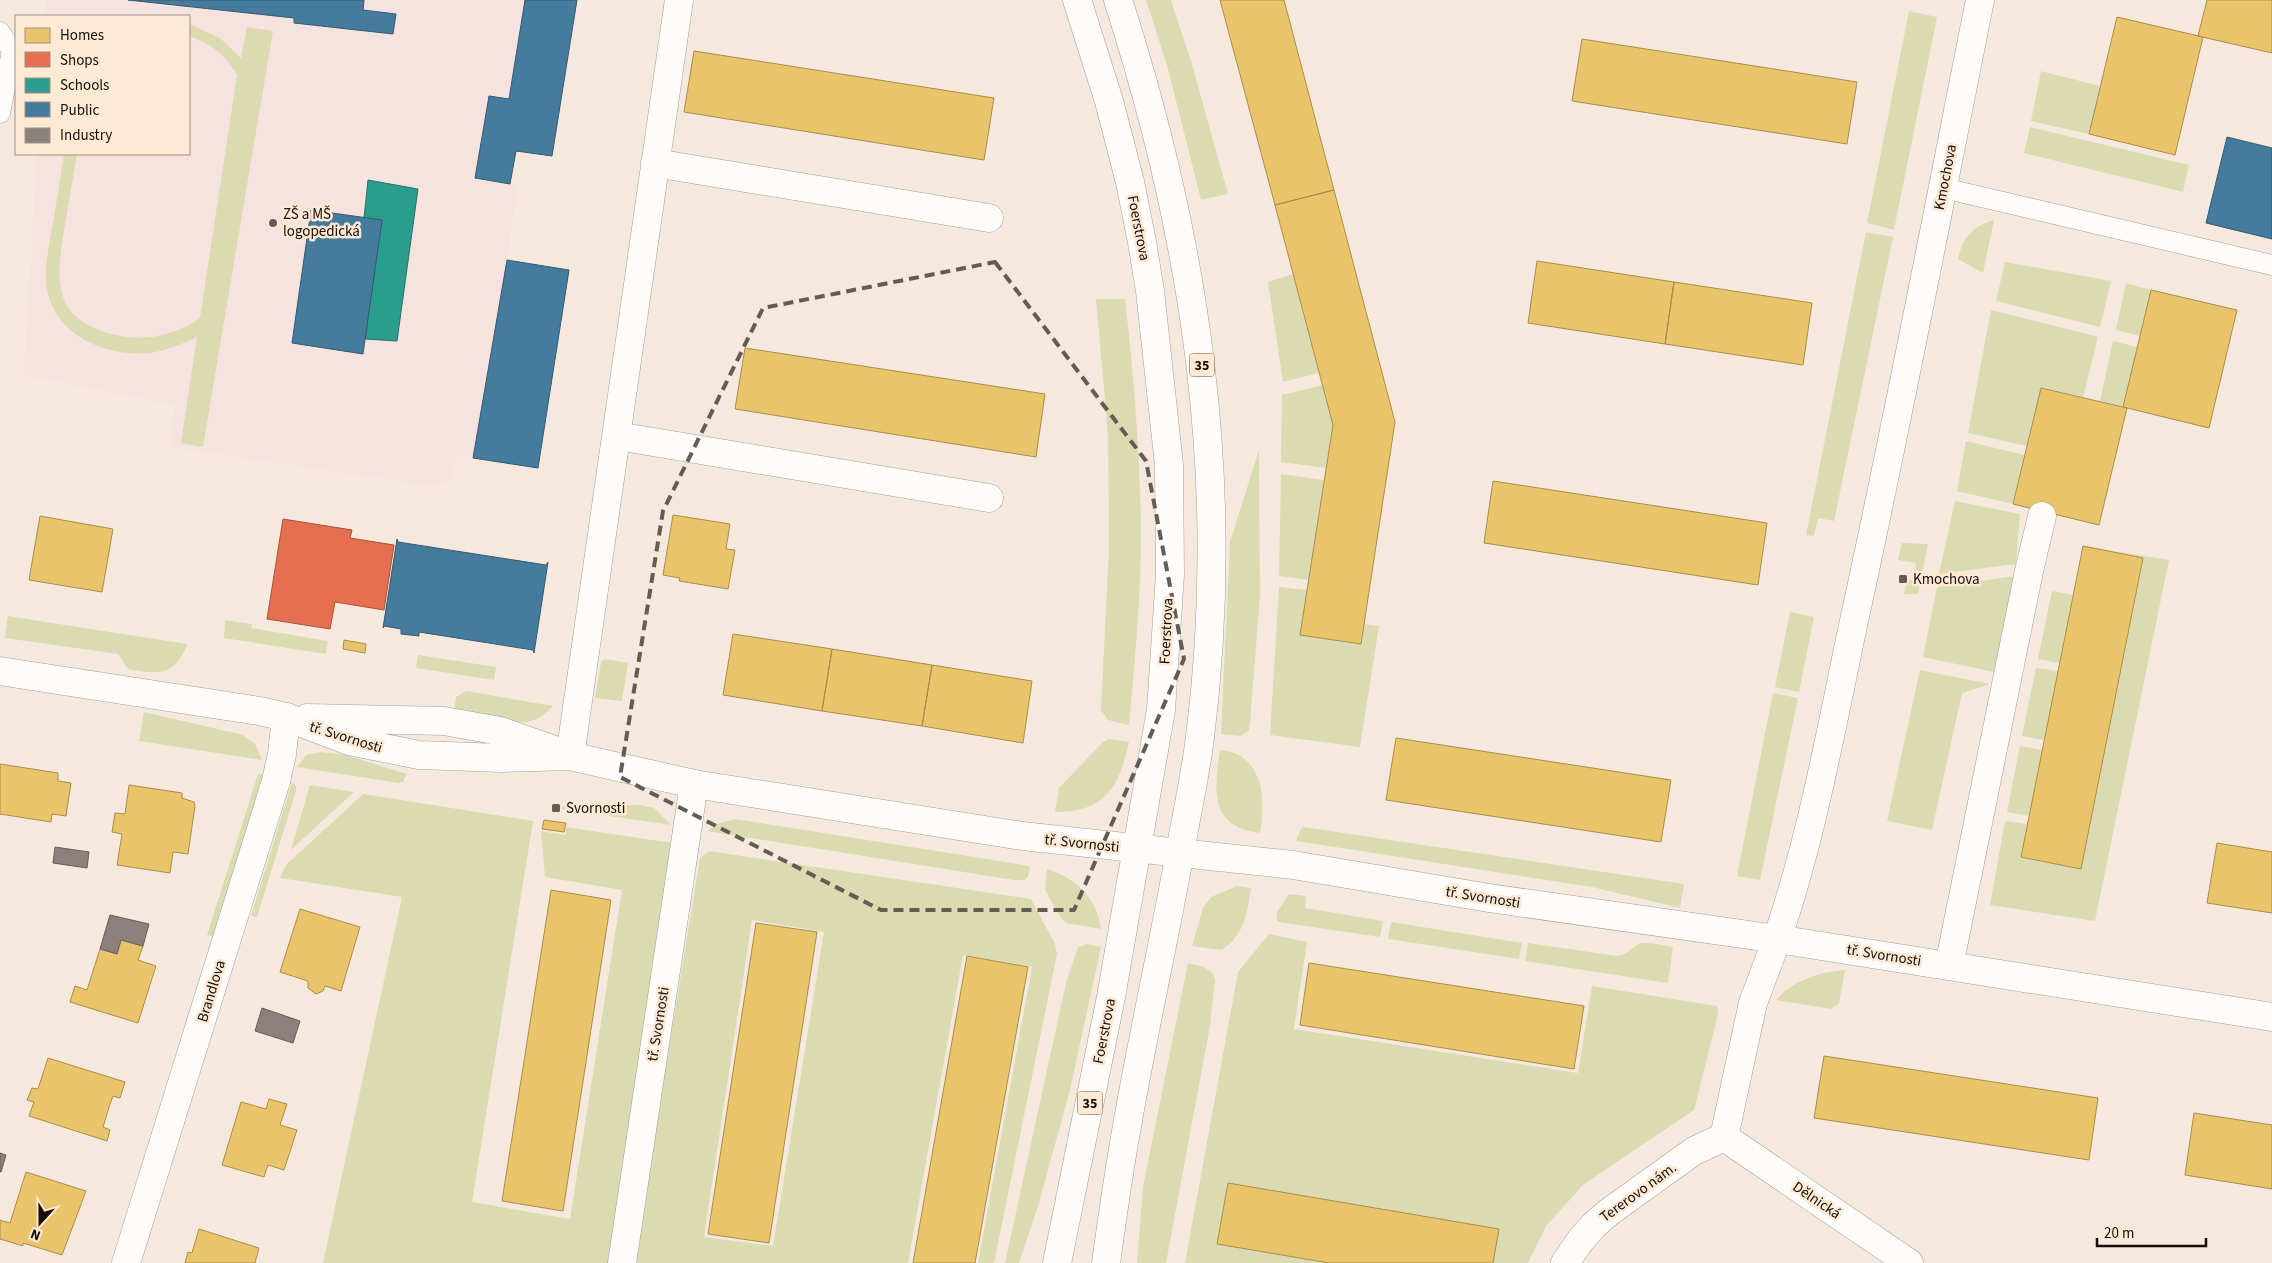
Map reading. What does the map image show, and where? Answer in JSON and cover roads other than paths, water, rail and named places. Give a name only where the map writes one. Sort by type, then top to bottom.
[{"type":"street","points":[[570,756],[679,0]]},
{"type":"street","name":"Foerstrova","points":[[1056,1263],[1111,997],[1161,710],[1170,574],[1170,465],[1150,291],[1138,225],[1110,101],[1077,0]]},
{"type":"street","name":"35","points":[[1106,1263],[1122,1153],[1200,740],[1204,706],[1210,591],[1210,448],[1202,362],[1181,237],[1152,114],[1118,0]]},
{"type":"street","name":"Kmochova","points":[[1777,939],[1794,890],[1812,819],[1885,481],[1980,0]]},
{"type":"street","points":[[655,164],[989,218]]},
{"type":"street","points":[[617,436],[988,498]]},
{"type":"street","points":[[1949,966],[2021,608],[2042,516]]},
{"type":"street","name":"tř. Svornosti","points":[[0,670],[259,711],[286,717],[349,741],[419,755],[502,758],[570,756],[694,784],[1022,836],[1293,865],[1558,908],[1777,939],[2272,1017]]},
{"type":"street","name":"Brandlova","points":[[126,1263],[276,781],[282,754],[286,717]]},
{"type":"street","name":"tř. Svornosti","points":[[622,1263],[694,784]]},
{"type":"street","points":[[1724,1137],[1753,1003],[1777,939]]},
{"type":"street","name":"Tererovo nám.","points":[[1565,1263],[1580,1241],[1609,1212],[1694,1151],[1724,1137]]},
{"type":"street","name":"Dělnická","points":[[1724,1137],[1909,1263]]},
{"type":"lane","points":[[0,32],[12,51],[0,113]]},
{"type":"lane","points":[[1942,188],[2272,265]]},
{"type":"place","name":"ZŠ a MŠ logopedická","points":[[273,223]]},
{"type":"place","name":"Kmochova","points":[[1903,579]]},
{"type":"place","name":"Svornosti","points":[[556,808]]}]
